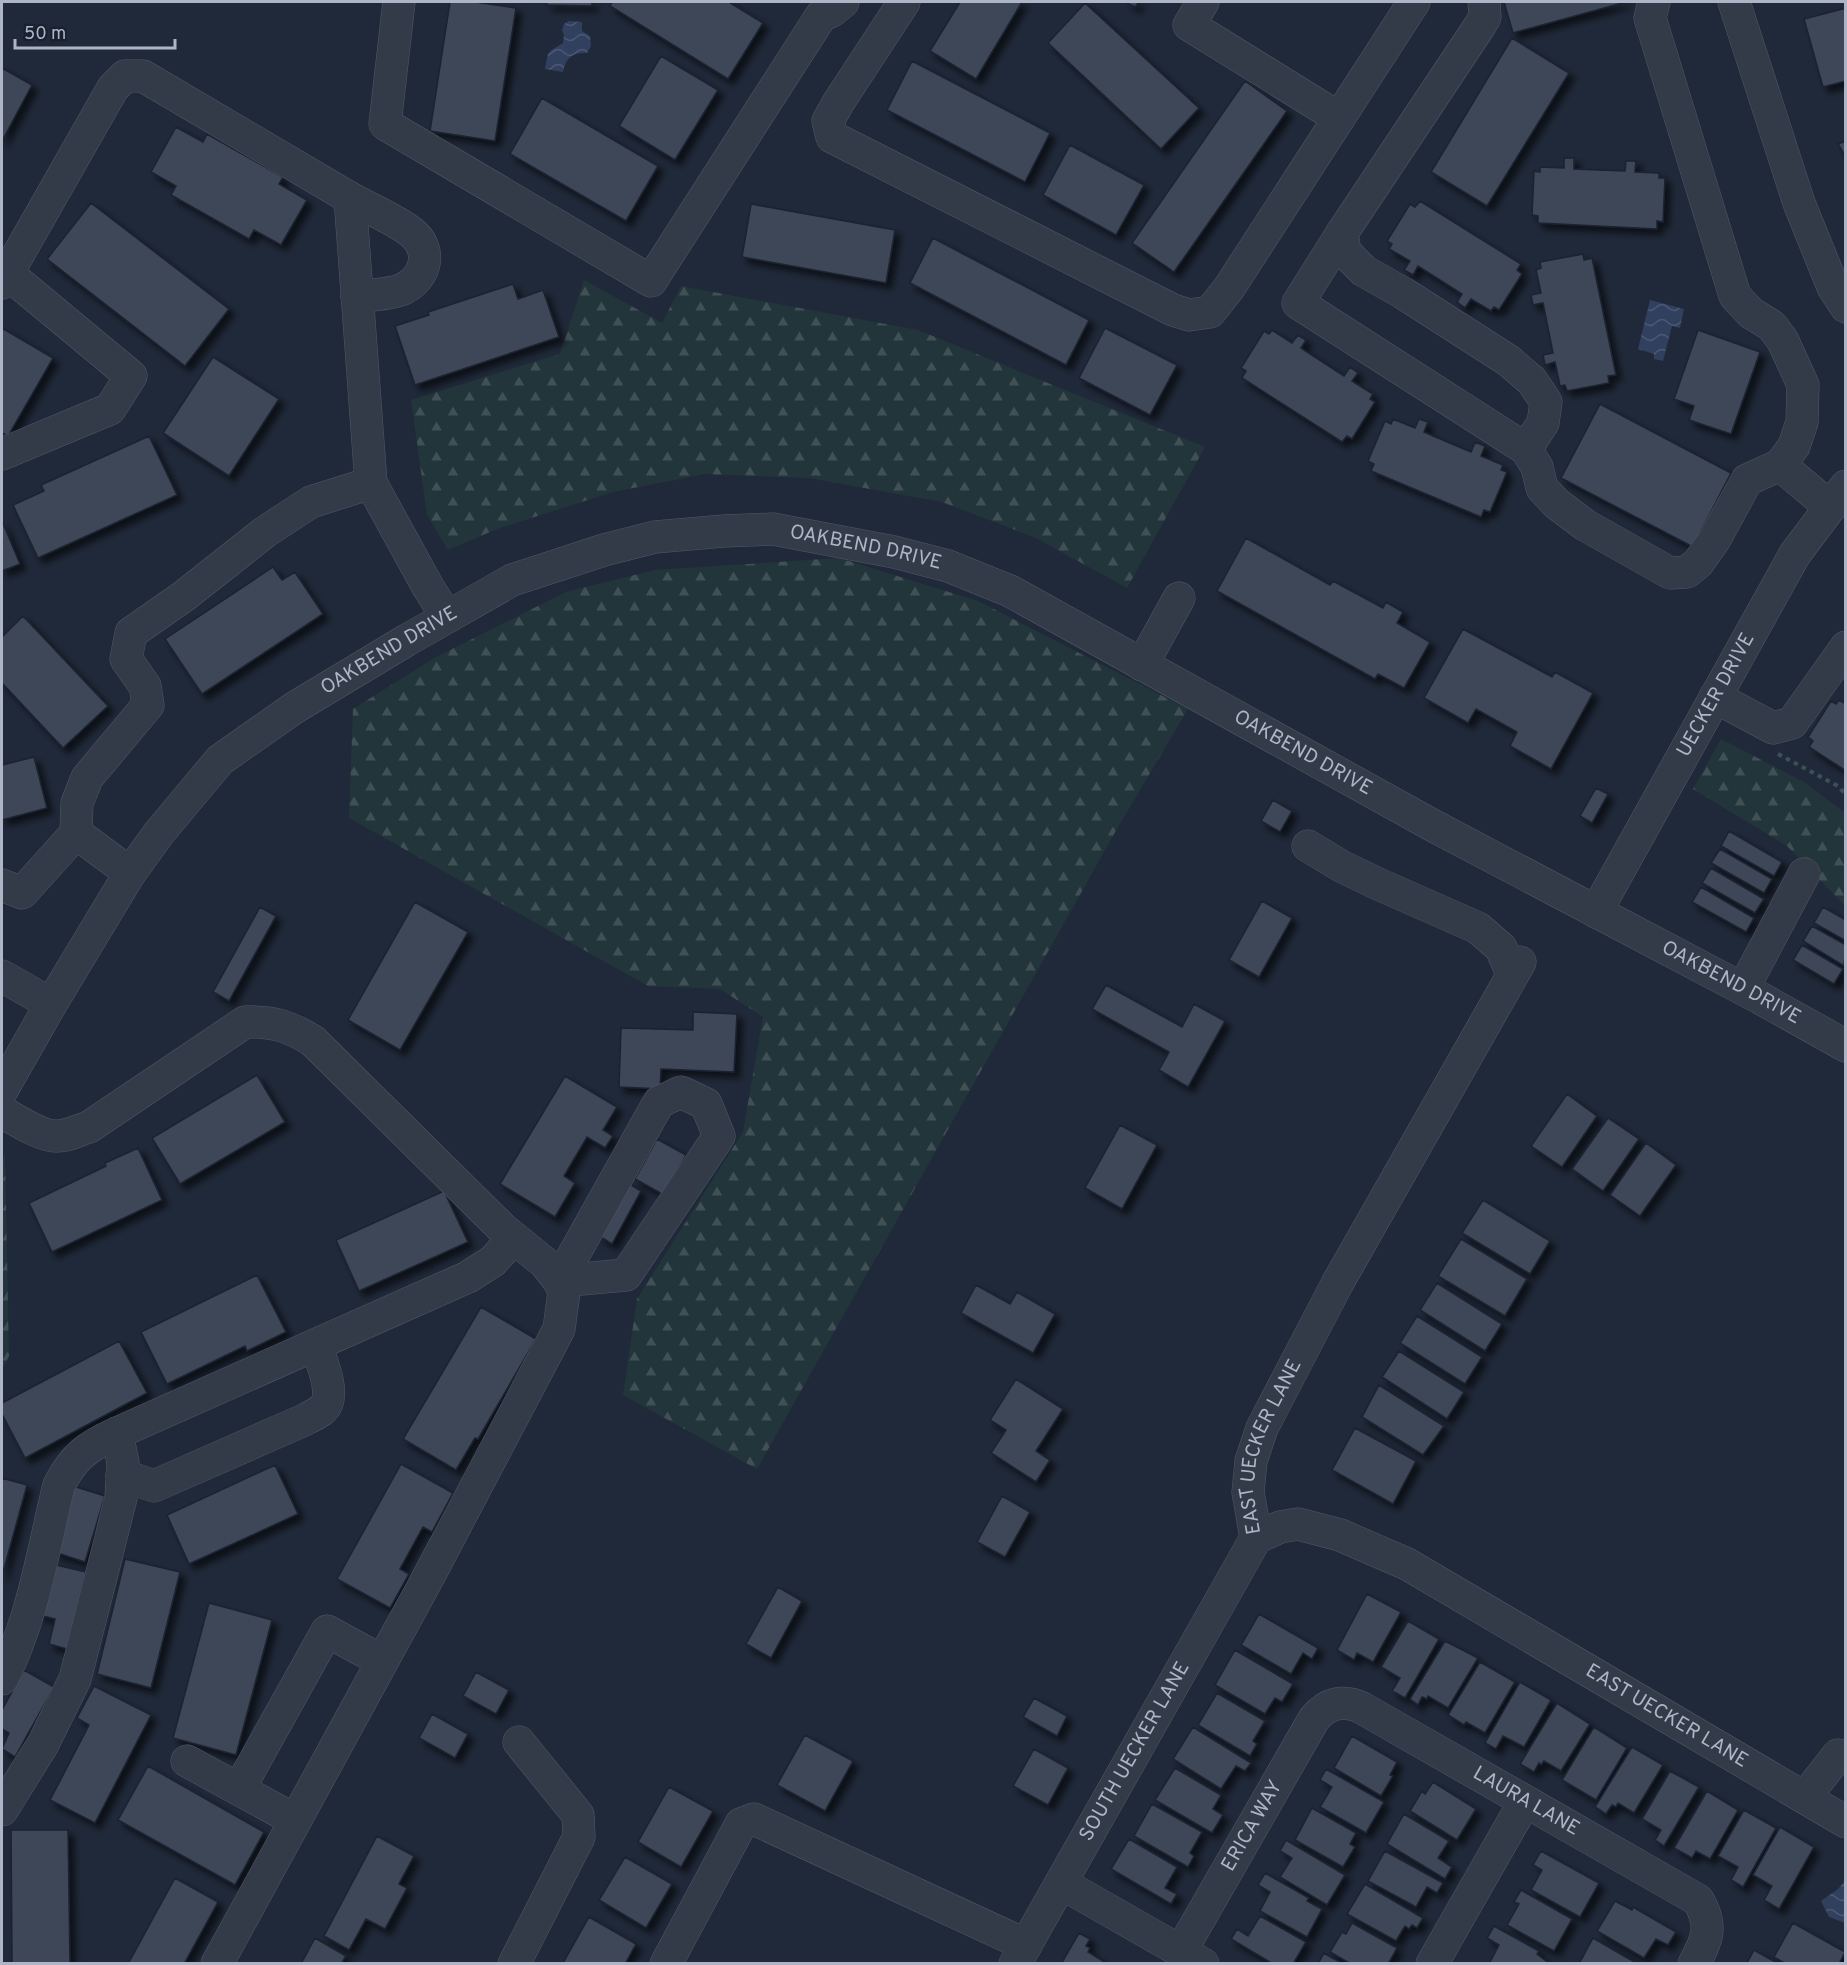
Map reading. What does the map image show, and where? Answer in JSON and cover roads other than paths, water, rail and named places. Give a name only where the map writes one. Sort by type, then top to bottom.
[{"type":"street","points":[[399,2],[385,124],[651,281],[821,6]]},
{"type":"street","points":[[904,2],[837,103],[828,122],[832,137],[1173,310],[1189,315],[1210,312],[1228,288],[1339,118],[1406,4]]},
{"type":"street","points":[[1203,2],[1189,25],[1339,118]]},
{"type":"street","points":[[1484,2],[1485,17],[1479,27],[1298,303],[1526,449],[1537,466],[1542,488],[1557,504],[1585,525],[1670,573],[1687,572],[1698,563],[1715,540],[1747,480],[1780,465],[1794,446],[1802,422],[1803,385],[1783,341],[1772,326],[1751,313],[1735,296],[1650,18],[1654,2]]},
{"type":"street","points":[[1734,2],[1799,203],[1833,287],[1845,307]]},
{"type":"street","points":[[2,454],[110,409],[131,376],[4,278],[113,88],[125,76],[143,76],[412,232],[424,248],[425,265],[417,278],[403,289],[357,297]]},
{"type":"street","points":[[350,198],[371,483],[447,617]]},
{"type":"street","points":[[1342,233],[1344,252],[1365,271],[1509,361],[1532,381],[1546,402],[1543,423],[1526,449]]},
{"type":"street","points":[[1780,465],[1838,496]]},
{"type":"street","points":[[2,885],[22,893],[76,833],[77,803],[87,778],[148,705],[145,686],[126,658],[131,633],[184,596],[265,532],[311,502],[371,483]]},
{"type":"street","name":"UECKER DRIVE","points":[[1596,912],[1795,554],[1838,496]]},
{"type":"street","name":"OAKBEND DRIVE","points":[[2,1090],[130,873],[159,832],[220,760],[294,708],[512,580],[604,550],[655,537],[773,529],[894,552],[948,566],[1010,591],[1432,825],[1743,989],[1845,1046]]},
{"type":"street","points":[[1142,665],[1179,598]]},
{"type":"street","points":[[1715,697],[1773,728],[1792,723],[1842,659]]},
{"type":"street","points":[[76,833],[130,873]]},
{"type":"street","name":"EAST UECKER LANE","points":[[1308,846],[1341,866],[1478,928],[1501,948],[1516,968],[1336,1284],[1262,1428],[1251,1461],[1248,1492],[1256,1538],[1280,1527],[1298,1524],[1340,1535],[1407,1564],[1845,1822]]},
{"type":"street","points":[[1743,989],[1804,874]]},
{"type":"street","points":[[2,976],[51,1004]]},
{"type":"street","points":[[2,1112],[44,1134],[56,1136],[73,1132],[89,1127],[246,1022],[268,1022],[295,1030],[313,1041],[503,1230],[545,1263],[559,1281],[564,1292],[558,1329],[382,1661],[217,1964]]},
{"type":"street","points":[[681,1092],[706,1104],[719,1136],[626,1275],[559,1281],[659,1102],[681,1092]]},
{"type":"street","points":[[2,1679],[27,1617],[59,1485],[68,1467],[82,1451],[117,1433],[468,1277],[493,1261],[514,1238]]},
{"type":"street","points":[[122,1475],[154,1486],[302,1421],[324,1408],[328,1399],[327,1374],[316,1345]]},
{"type":"street","points":[[2,1810],[43,1744],[75,1679],[121,1498],[123,1463],[117,1433]]},
{"type":"street","name":"SOUTH UECKER LANE","points":[[1021,1954],[1256,1538]]},
{"type":"street","points":[[239,1789],[327,1631],[382,1661]]},
{"type":"street","name":"LAURA LANE","points":[[1330,1705],[1341,1702],[1352,1703],[1362,1708],[1698,1900],[1707,1922],[1707,1934],[1704,1946],[1694,1964]]},
{"type":"street","name":"ERICA WAY","points":[[1192,1957],[1314,1719],[1321,1710],[1330,1705]]},
{"type":"street","points":[[514,1964],[579,1838],[578,1815],[519,1743]]},
{"type":"street","points":[[1805,1797],[1838,1755],[1845,1758]]},
{"type":"street","points":[[187,1761],[296,1820]]},
{"type":"street","points":[[1432,1964],[1525,1801]]},
{"type":"street","points":[[666,1964],[741,1824],[754,1819],[1021,1954]]},
{"type":"street","points":[[1061,1882],[1192,1957]]},
{"type":"water","points":[[569,21],[582,22],[582,31],[590,36],[591,46],[587,53],[578,53],[571,57],[563,72],[545,69],[550,52],[563,43],[562,30],[564,24]]},
{"type":"water","points":[[1650,300],[1684,309],[1680,328],[1672,326],[1663,361],[1654,359],[1654,354],[1638,349]]},
{"type":"water","points":[[1845,1881],[1845,1923],[1829,1917],[1821,1901]]}]
